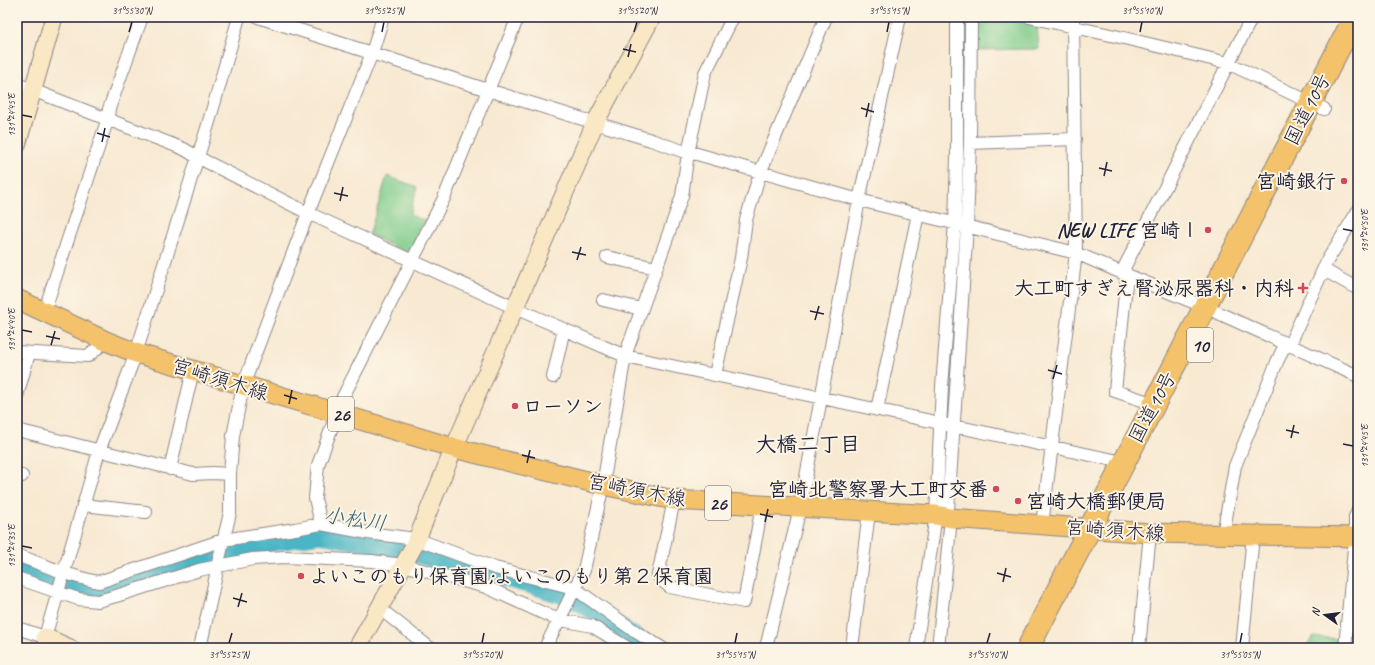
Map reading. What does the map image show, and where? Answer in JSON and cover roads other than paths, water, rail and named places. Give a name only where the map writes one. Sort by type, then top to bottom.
[{"type":"highway","name":"国道10号","points":[[1028,648],[1097,530],[1317,106],[1355,17]]},
{"type":"highway","name":"国道10号","points":[[1317,106],[1358,45]]},
{"type":"highway","name":"国道10号","points":[[1044,648],[1097,530],[1123,462],[1154,404],[1211,310]]},
{"type":"main road","name":"宮崎須木線","points":[[17,299],[106,341],[136,353],[243,386],[454,448],[603,485],[674,500],[944,516],[1097,530],[1150,533],[1357,537]]},
{"type":"street","points":[[17,145],[54,17]]},
{"type":"street","points":[[44,312],[108,118],[109,109],[142,17]]},
{"type":"street","points":[[45,637],[99,451],[136,353],[208,125],[239,17]]},
{"type":"street","points":[[258,17],[651,140],[688,153],[697,154],[860,200],[1076,253],[1127,276],[1290,344],[1358,376]]},
{"type":"street","points":[[200,648],[230,513],[230,474],[233,436],[243,386],[308,213],[372,53],[383,17]]},
{"type":"street","points":[[321,524],[315,498],[318,465],[343,397],[447,192],[518,17]]},
{"type":"street","points":[[357,648],[415,542],[454,448],[595,123],[652,17]]},
{"type":"street","points":[[545,648],[584,570],[603,485],[624,356],[682,196],[688,153],[705,73],[733,17]]},
{"type":"street","points":[[715,375],[741,258],[746,220],[760,173],[826,17]]},
{"type":"street","points":[[766,648],[800,508],[820,399],[860,200],[900,17]]},
{"type":"street","points":[[938,648],[944,516],[940,424],[955,223],[957,156],[957,17]]},
{"type":"street","points":[[916,648],[944,516],[948,510],[967,226],[970,143],[971,17]]},
{"type":"street","points":[[1029,17],[1073,22],[1124,38],[1228,63],[1317,106]]},
{"type":"street","points":[[1154,404],[1115,391],[1127,276],[1124,268],[1129,254],[1252,17]]},
{"type":"street","points":[[1042,525],[1076,253],[1073,22]]},
{"type":"street","points":[[17,84],[108,118],[184,149],[308,213],[515,308],[624,356],[820,399],[1123,462]]},
{"type":"street","points":[[970,143],[1075,139]]},
{"type":"street","points":[[1223,535],[1236,466],[1280,356],[1283,350],[1290,344],[1327,261],[1358,211]]},
{"type":"street","points":[[877,410],[918,214]]},
{"type":"street","points":[[607,257],[656,268]]},
{"type":"street","points":[[1324,270],[1358,289]]},
{"type":"street","points":[[603,300],[641,309]]},
{"type":"street","points":[[552,377],[564,329]]},
{"type":"street","points":[[17,396],[23,352],[88,356],[106,341]]},
{"type":"street","points":[[170,469],[193,370]]},
{"type":"street","points":[[17,430],[193,474],[230,474]]},
{"type":"street","points":[[674,500],[658,575],[661,580],[670,587],[744,602],[762,506]]},
{"type":"street","points":[[83,505],[146,512]]},
{"type":"street","points":[[1345,648],[1357,537],[1355,517],[1358,511]]},
{"type":"street","points":[[852,648],[869,512]]},
{"type":"street","points":[[17,555],[63,573],[99,582],[223,540],[321,524],[415,542],[495,568],[574,588],[636,632],[662,648]]},
{"type":"street","points":[[1138,648],[1150,533]]},
{"type":"street","points":[[1242,648],[1253,536]]},
{"type":"street","points":[[17,578],[78,599],[98,600],[116,596],[218,564],[253,558],[285,557],[404,562],[486,587],[559,620],[592,626],[628,648]]},
{"type":"street","points":[[379,608],[430,648]]},
{"type":"street","points":[[17,628],[45,637],[70,648]]},
{"type":"waterway","name":"小松川","points":[[17,567],[72,588],[89,591],[102,590],[195,561],[257,545],[320,534],[403,550],[563,595],[583,604],[641,641]]},
{"type":"place","name":"宮崎銀行","points":[[1344,181]]},
{"type":"place","name":"NEW LIFE 宮崎Ⅰ","points":[[1208,230]]},
{"type":"place","name":"大工町すぎえ腎泌尿器科・内科","points":[[1303,288]]},
{"type":"place","name":"ローソン","points":[[515,406]]},
{"type":"place","name":"宮崎北警察署大工町交番","points":[[996,489]]},
{"type":"place","name":"宮崎大橋郵便局","points":[[1018,501]]},
{"type":"place","name":"よいこのもり保育園;よいこのもり第２保育園","points":[[301,576]]},
{"type":"district","name":"大橋二丁目","points":[[808,444]]}]
